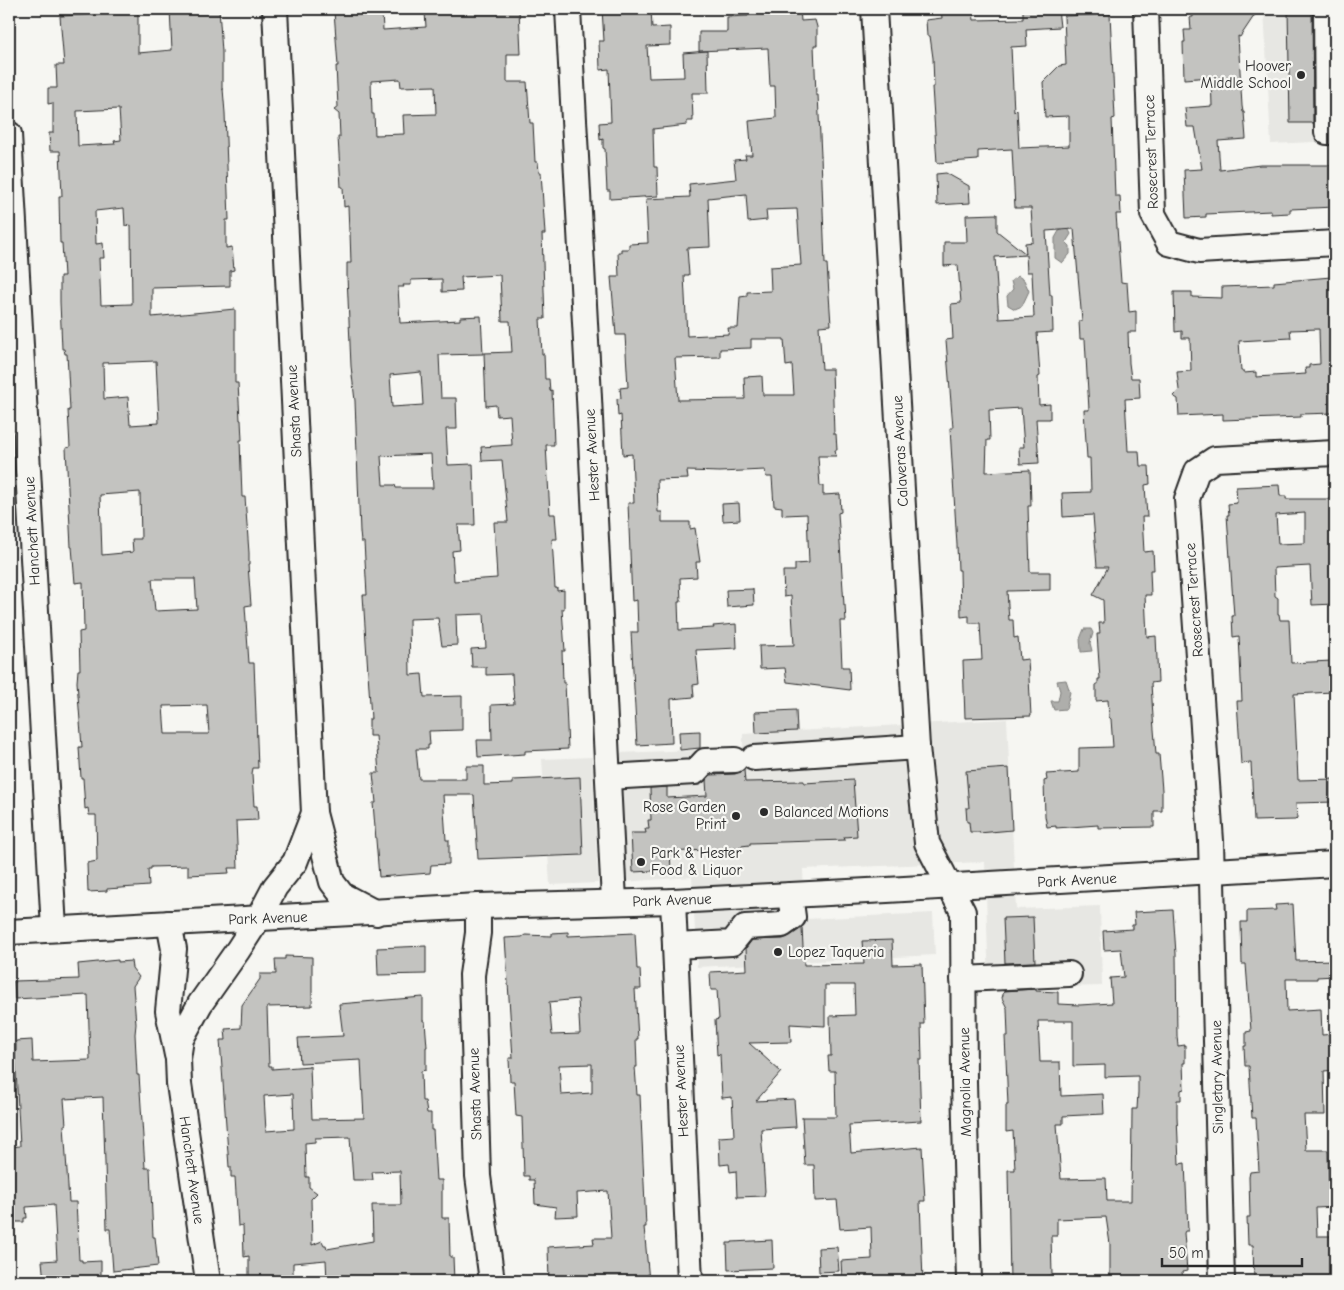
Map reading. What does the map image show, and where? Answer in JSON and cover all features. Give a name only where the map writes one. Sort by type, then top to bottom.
[{"type":"street","name":"Shasta Avenue","points":[[274,9],[314,814],[332,882],[342,895],[376,913]]},
{"type":"street","name":"Hester Avenue","points":[[568,9],[614,901]]},
{"type":"street","name":"Calaveras Avenue","points":[[874,9],[917,747],[927,843],[949,887]]},
{"type":"street","name":"Rosecrest Terrace","points":[[1146,9],[1153,214],[1169,243],[1199,251],[1335,243]]},
{"type":"street","points":[[1326,9],[1331,132]]},
{"type":"street","name":"Hanchett Avenue","points":[[9,134],[54,928]]},
{"type":"street","name":"Rosecrest Terrace","points":[[1212,872],[1186,499],[1197,471],[1215,459],[1335,452]]},
{"type":"street","points":[[608,776],[695,772],[705,761],[917,747]]},
{"type":"street","name":"Shasta Avenue","points":[[258,919],[275,887],[294,862],[314,814]]},
{"type":"street","name":"Park Avenue","points":[[9,932],[54,928],[376,913],[478,906],[614,901],[673,901],[949,887],[1335,864]]},
{"type":"street","name":"Singletary Avenue","points":[[1212,872],[1222,1281]]},
{"type":"street","name":"Magnolia Avenue","points":[[949,887],[962,909],[964,1082],[970,1281]]},
{"type":"street","points":[[674,946],[732,943],[745,927],[782,925],[792,917],[790,895]]},
{"type":"street","name":"Hester Avenue","points":[[673,901],[690,1281]]},
{"type":"street","name":"Shasta Avenue","points":[[478,906],[478,933],[472,975],[478,1176],[492,1281]]},
{"type":"street","name":"Hanchett Avenue","points":[[178,1059],[181,1039],[200,1004],[258,919]]},
{"type":"street","name":"Hanchett Avenue","points":[[170,923],[174,949],[168,1011],[178,1059],[179,1084],[208,1281]]},
{"type":"street","points":[[963,980],[1069,974]]},
{"type":"shaded area","name":"Hoover Middle School","points":[[1264,9],[1335,9],[1335,141],[1271,144]]},
{"type":"shaded area","points":[[1068,228],[1071,234],[1066,242],[1070,246],[1070,254],[1062,263],[1055,258],[1055,238],[1059,231]]},
{"type":"shaded area","points":[[1018,276],[1024,280],[1029,291],[1022,306],[1015,309],[1008,305],[1007,296],[1013,289],[1011,281]]},
{"type":"shaded area","points":[[1084,629],[1091,629],[1093,633],[1090,643],[1092,651],[1081,652],[1080,639]]},
{"type":"shaded area","points":[[1066,680],[1070,692],[1066,709],[1054,710],[1051,701],[1058,701],[1060,691],[1057,681]]},
{"type":"shaded area","points":[[1007,719],[1016,909],[1100,906],[1102,986],[989,989],[985,862],[803,869],[805,919],[933,913],[935,955],[697,967],[692,877],[623,882],[618,753],[743,748],[743,734]]},
{"type":"shaded area","points":[[592,757],[598,883],[550,885],[542,759]]},
{"type":"building","points":[[119,9],[138,9],[138,53],[172,50],[170,9],[219,9],[229,220],[226,220],[226,248],[232,247],[234,270],[230,271],[230,286],[152,288],[152,317],[235,309],[235,383],[238,383],[241,420],[242,497],[245,497],[251,605],[245,606],[249,663],[254,663],[258,768],[253,768],[252,775],[254,806],[257,806],[258,820],[236,821],[238,868],[228,868],[229,873],[188,875],[188,866],[151,867],[151,869],[148,869],[149,886],[88,892],[87,863],[97,861],[96,815],[89,815],[88,808],[85,809],[83,778],[81,778],[79,747],[82,747],[77,682],[78,670],[80,670],[79,632],[84,631],[83,582],[75,583],[71,547],[66,448],[70,447],[68,410],[70,410],[67,354],[62,349],[60,302],[60,276],[64,276],[62,243],[60,243],[59,196],[62,196],[60,151],[50,151],[49,133],[53,133],[53,103],[48,104],[48,88],[57,88],[56,65],[64,65],[60,16],[119,13]],"holes":[[[119,109],[121,140],[114,141],[115,144],[78,146],[77,111]],[[124,208],[125,226],[131,225],[132,304],[101,305],[99,258],[104,258],[103,243],[96,244],[95,211]],[[156,361],[159,423],[130,425],[128,397],[104,399],[103,363]],[[140,492],[141,539],[132,539],[133,552],[102,555],[100,495]],[[152,579],[195,579],[197,609],[155,611]],[[207,705],[209,734],[165,734],[163,706]]]},
{"type":"building","points":[[519,9],[521,54],[507,54],[507,82],[527,82],[530,123],[533,123],[535,162],[538,162],[539,172],[541,172],[545,234],[542,234],[545,319],[540,319],[545,379],[549,379],[550,391],[552,390],[554,445],[546,445],[550,514],[555,514],[557,539],[552,539],[555,588],[557,588],[557,591],[564,590],[564,609],[562,609],[565,651],[562,651],[568,749],[525,751],[525,754],[478,757],[477,740],[492,740],[491,705],[514,704],[512,674],[486,675],[486,667],[472,667],[471,649],[486,648],[484,614],[456,615],[457,645],[442,646],[438,618],[409,619],[410,675],[422,674],[424,697],[462,696],[462,730],[429,731],[430,745],[428,745],[428,749],[416,749],[419,779],[466,779],[466,766],[484,766],[484,785],[513,784],[513,780],[580,777],[583,855],[478,859],[474,795],[443,795],[446,840],[449,840],[449,864],[431,865],[430,873],[379,877],[373,803],[376,803],[373,773],[379,773],[376,736],[369,736],[369,719],[371,719],[363,595],[367,595],[364,542],[361,542],[360,532],[355,401],[351,366],[347,276],[347,263],[351,263],[350,232],[348,206],[344,207],[343,187],[341,187],[338,137],[340,137],[339,114],[334,110],[338,107],[336,66],[338,66],[334,11],[353,10],[353,13],[382,11],[383,30],[426,27],[425,12]],"holes":[[[400,79],[401,87],[435,86],[436,114],[403,115],[404,134],[375,135],[371,81]],[[500,275],[502,321],[510,321],[512,352],[484,353],[486,406],[496,405],[497,416],[510,415],[512,445],[481,447],[482,461],[502,460],[508,522],[494,522],[497,578],[454,581],[452,551],[460,550],[458,525],[475,525],[473,464],[448,465],[446,429],[457,429],[456,398],[441,398],[439,355],[483,354],[481,316],[460,317],[460,320],[400,323],[398,287],[411,285],[411,280],[442,279],[442,292],[462,291],[461,277]],[[421,372],[423,405],[392,407],[390,375]],[[431,454],[433,488],[396,488],[395,485],[383,485],[381,456]]]},
{"type":"building","points":[[602,9],[651,9],[652,28],[670,27],[670,45],[647,46],[649,78],[684,77],[683,53],[707,51],[708,93],[692,93],[693,121],[687,121],[687,125],[653,129],[654,167],[657,167],[658,196],[610,199],[610,191],[607,191],[605,149],[603,148],[603,139],[600,140],[599,123],[611,122],[609,69],[600,70],[599,41],[604,41]]},
{"type":"building","points":[[800,9],[801,21],[815,20],[817,27],[817,45],[814,45],[816,95],[818,95],[825,264],[827,264],[831,325],[819,326],[822,369],[832,369],[834,434],[836,434],[837,450],[835,450],[836,456],[818,456],[820,486],[823,486],[823,495],[840,494],[841,512],[838,513],[846,621],[840,621],[842,667],[849,667],[850,690],[787,682],[785,668],[760,669],[759,646],[794,645],[791,596],[784,597],[783,571],[795,571],[795,564],[809,563],[807,514],[785,515],[782,514],[782,507],[774,506],[772,477],[766,477],[765,470],[687,471],[688,479],[657,480],[658,512],[662,512],[662,522],[690,522],[690,529],[695,528],[700,562],[696,562],[697,577],[680,578],[681,602],[678,602],[679,630],[714,628],[713,626],[736,624],[737,648],[696,650],[699,684],[693,685],[694,697],[671,699],[672,743],[637,745],[631,632],[638,632],[637,600],[632,601],[628,503],[634,503],[632,454],[623,455],[621,415],[618,416],[617,399],[621,398],[620,388],[628,387],[625,335],[616,335],[611,277],[619,277],[618,252],[621,252],[621,249],[629,249],[629,244],[648,243],[646,199],[690,197],[689,184],[736,179],[734,160],[746,159],[745,155],[752,155],[749,121],[776,118],[775,86],[770,86],[768,48],[699,51],[699,32],[727,32],[727,17],[748,16],[748,11]],"holes":[[[746,194],[748,222],[767,220],[766,210],[797,209],[801,265],[770,267],[771,291],[747,292],[747,296],[740,297],[738,328],[728,328],[729,334],[687,336],[684,275],[689,275],[687,248],[710,247],[708,198]],[[751,339],[784,339],[786,366],[792,365],[794,395],[763,395],[762,376],[744,377],[745,399],[678,400],[675,358],[720,357],[720,349],[751,348]]]},
{"type":"building","points":[[941,9],[970,9],[970,12],[973,12],[974,20],[1023,19],[1023,9],[1058,9],[1060,27],[1026,29],[1027,46],[1011,47],[1014,112],[1017,109],[1019,148],[1069,146],[1069,116],[1045,117],[1043,82],[1059,66],[1066,65],[1064,16],[1110,14],[1115,118],[1112,119],[1115,196],[1120,196],[1121,214],[1116,214],[1121,282],[1127,283],[1129,312],[1136,311],[1136,332],[1128,332],[1129,363],[1131,378],[1139,378],[1140,398],[1125,399],[1128,451],[1139,451],[1140,466],[1149,466],[1150,484],[1145,485],[1147,517],[1142,517],[1144,552],[1153,551],[1154,570],[1150,570],[1151,595],[1145,595],[1147,637],[1156,636],[1158,682],[1151,683],[1156,754],[1159,754],[1162,790],[1162,811],[1154,811],[1154,827],[1098,828],[1098,825],[1056,828],[1056,826],[1047,827],[1045,816],[1044,781],[1047,780],[1046,774],[1079,772],[1079,748],[1113,747],[1108,700],[1096,701],[1096,684],[1098,684],[1098,679],[1100,679],[1097,634],[1100,634],[1099,623],[1104,623],[1103,600],[1093,595],[1108,567],[1097,567],[1093,515],[1063,517],[1062,493],[1091,492],[1090,458],[1087,458],[1084,410],[1089,410],[1085,339],[1080,339],[1079,321],[1082,321],[1074,229],[1046,231],[1050,295],[1052,295],[1053,332],[1037,333],[1040,376],[1038,377],[1039,405],[1050,404],[1050,419],[1036,419],[1039,463],[1020,464],[1019,447],[1024,447],[1021,408],[989,410],[990,440],[987,440],[986,472],[1030,470],[1031,506],[1028,506],[1030,572],[1050,572],[1050,590],[1007,591],[1009,620],[1013,620],[1014,638],[1018,637],[1020,660],[1028,659],[1031,716],[965,718],[963,661],[982,660],[980,623],[969,623],[969,616],[961,617],[960,570],[958,570],[950,428],[953,428],[946,340],[953,339],[951,304],[961,303],[958,265],[944,266],[944,242],[967,242],[966,215],[997,214],[997,231],[1026,254],[1025,243],[1033,242],[1031,208],[1015,208],[1012,149],[978,151],[978,160],[937,163],[932,87],[934,87],[933,58],[930,36],[927,36],[926,20],[942,18]],"holes":[[[1026,255],[1027,272],[1032,272],[1034,317],[999,319],[995,257]]]},
{"type":"building","points":[[1288,9],[1312,9],[1313,123],[1290,123]]},
{"type":"building","points":[[1258,10],[1240,37],[1238,36],[1246,139],[1218,141],[1220,170],[1260,165],[1335,165],[1335,207],[1290,209],[1290,213],[1271,214],[1271,211],[1206,214],[1206,217],[1186,218],[1184,170],[1202,169],[1195,127],[1187,127],[1185,108],[1212,106],[1211,77],[1184,79],[1184,30],[1191,30],[1190,17],[1193,17],[1193,13]]},
{"type":"building","points":[[946,173],[969,186],[970,203],[937,205],[936,174]]},
{"type":"building","points":[[1331,277],[1335,329],[1335,413],[1301,414],[1301,417],[1223,420],[1223,414],[1179,416],[1178,399],[1173,396],[1179,390],[1177,372],[1191,371],[1190,338],[1182,338],[1182,331],[1175,332],[1174,292],[1192,292],[1192,297],[1222,298],[1222,287],[1274,285],[1274,282]],"holes":[[[1319,329],[1320,364],[1309,365],[1309,368],[1305,368],[1306,374],[1256,377],[1256,372],[1244,373],[1244,371],[1241,371],[1239,341],[1291,338],[1290,330]]]},
{"type":"building","points":[[1279,485],[1280,496],[1286,496],[1286,499],[1335,499],[1335,604],[1312,605],[1310,566],[1274,568],[1278,614],[1280,620],[1289,620],[1291,663],[1332,661],[1333,692],[1294,694],[1298,780],[1335,779],[1335,802],[1296,803],[1297,818],[1295,820],[1254,821],[1251,763],[1241,764],[1237,701],[1242,701],[1239,636],[1233,637],[1232,616],[1234,616],[1227,515],[1229,515],[1228,504],[1237,503],[1236,487]],"holes":[[[1305,513],[1305,543],[1278,544],[1276,515]]]},
{"type":"building","points":[[739,503],[740,520],[723,521],[722,504]]},
{"type":"building","points":[[753,589],[754,605],[727,607],[726,590]]},
{"type":"building","points":[[796,710],[797,731],[756,733],[755,712]]},
{"type":"building","points":[[700,731],[700,748],[680,750],[679,732]]},
{"type":"building","points":[[1009,768],[1012,830],[970,832],[966,808],[969,808],[966,771]]},
{"type":"building","points":[[744,770],[745,782],[804,781],[804,783],[853,780],[857,836],[844,837],[845,840],[750,843],[750,845],[741,846],[741,848],[670,852],[671,870],[633,872],[631,833],[646,833],[645,829],[649,829],[648,820],[651,820],[650,788],[667,787],[667,798],[707,796],[706,780],[711,775],[735,774]]},
{"type":"building","points":[[1293,904],[1296,961],[1334,960],[1335,976],[1317,977],[1317,979],[1286,979],[1287,1011],[1321,1009],[1322,1035],[1335,1034],[1335,1070],[1324,1071],[1325,1115],[1304,1115],[1306,1150],[1328,1150],[1329,1191],[1335,1190],[1335,1207],[1316,1208],[1317,1236],[1335,1236],[1335,1252],[1331,1252],[1332,1281],[1254,1280],[1253,1245],[1248,1245],[1247,1217],[1250,1217],[1249,1177],[1250,1172],[1259,1171],[1256,1118],[1252,1118],[1249,1066],[1245,1066],[1244,1046],[1246,1046],[1246,1032],[1251,1031],[1246,964],[1242,964],[1241,922],[1247,922],[1247,911],[1276,910],[1275,905]]},
{"type":"building","points":[[1173,910],[1176,954],[1177,1036],[1178,1046],[1185,1045],[1185,1063],[1183,1063],[1184,1089],[1181,1090],[1181,1100],[1177,1100],[1177,1116],[1179,1164],[1185,1163],[1188,1231],[1184,1233],[1187,1271],[1182,1272],[1183,1279],[1110,1281],[1110,1244],[1106,1217],[1057,1219],[1057,1236],[1051,1236],[1052,1275],[1043,1277],[1043,1280],[1010,1281],[1008,1170],[1015,1170],[1013,1131],[1006,1132],[1006,1105],[1008,1105],[1005,1036],[1008,1036],[1007,1008],[1002,998],[1004,991],[1036,989],[1036,991],[1058,992],[1058,1004],[1112,1003],[1110,978],[1124,977],[1121,949],[1104,950],[1103,931],[1132,929],[1132,925],[1135,925],[1134,912]],"holes":[[[1038,1021],[1073,1021],[1073,1066],[1105,1065],[1105,1077],[1138,1076],[1137,1109],[1132,1109],[1131,1201],[1107,1201],[1106,1178],[1061,1179],[1057,1124],[1063,1124],[1063,1116],[1104,1114],[1103,1094],[1061,1096],[1060,1062],[1040,1062]]]},
{"type":"building","points":[[1033,917],[1035,962],[1005,963],[1003,918]]},
{"type":"building","points":[[802,928],[804,965],[864,964],[862,941],[892,940],[893,965],[922,964],[924,1024],[921,1024],[922,1060],[919,1060],[921,1121],[849,1125],[851,1153],[922,1147],[925,1201],[920,1201],[923,1281],[885,1281],[885,1277],[842,1279],[841,1261],[872,1259],[871,1227],[840,1229],[837,1200],[815,1201],[814,1165],[805,1165],[802,1117],[836,1117],[835,1071],[829,1071],[828,1056],[831,1056],[830,1016],[855,1015],[854,985],[825,985],[825,1026],[790,1024],[791,1042],[749,1043],[781,1072],[756,1101],[794,1099],[796,1127],[761,1129],[764,1196],[737,1197],[736,1171],[730,1172],[729,1164],[720,1165],[719,1137],[734,1136],[732,1097],[722,1098],[720,1054],[717,1055],[715,1020],[719,1019],[717,990],[711,990],[710,972],[747,970],[746,948],[752,940],[783,939]]},
{"type":"building","points":[[568,932],[568,936],[635,933],[637,969],[640,969],[641,989],[635,989],[638,1039],[636,1039],[637,1067],[635,1067],[637,1095],[640,1095],[646,1227],[644,1227],[649,1281],[549,1281],[548,1247],[594,1244],[593,1238],[611,1238],[608,1191],[577,1193],[578,1216],[555,1217],[556,1207],[535,1204],[534,1180],[529,1180],[529,1176],[524,1176],[522,1117],[516,1116],[514,1081],[510,1081],[509,1058],[513,1058],[505,938],[522,937],[525,935],[552,936],[552,933]],"holes":[[[578,999],[580,1034],[552,1035],[549,1002]],[[592,1064],[592,1093],[561,1095],[559,1065]]]},
{"type":"building","points":[[426,946],[426,974],[378,975],[377,948]]},
{"type":"building","points":[[285,956],[312,957],[312,1006],[267,1007],[269,1066],[272,1066],[272,1069],[310,1066],[312,1119],[364,1118],[361,1060],[300,1063],[298,1038],[343,1036],[339,1004],[423,997],[423,1021],[425,1021],[427,1047],[426,1070],[421,1071],[422,1101],[425,1101],[427,1113],[431,1113],[436,1180],[442,1180],[442,1218],[449,1218],[450,1257],[453,1257],[454,1281],[327,1281],[326,1260],[293,1263],[293,1281],[249,1281],[249,1256],[244,1257],[243,1225],[238,1226],[235,1177],[231,1177],[231,1167],[229,1167],[220,1040],[226,1040],[225,1029],[241,1028],[242,1005],[260,979],[260,974],[276,974],[275,959],[285,959]],"holes":[[[293,1094],[294,1129],[266,1131],[264,1096]],[[350,1137],[353,1180],[373,1180],[372,1172],[400,1171],[401,1205],[372,1205],[373,1241],[327,1249],[322,1241],[312,1245],[311,1199],[317,1193],[309,1187],[309,1177],[306,1177],[305,1143],[315,1142],[315,1138]]]},
{"type":"building","points":[[118,960],[118,962],[131,961],[132,968],[139,977],[133,986],[137,1075],[139,1075],[145,1168],[150,1168],[153,1237],[155,1237],[158,1266],[113,1271],[110,1229],[107,1229],[103,1097],[64,1099],[69,1202],[76,1202],[79,1260],[82,1260],[82,1262],[101,1261],[101,1279],[44,1281],[42,1261],[57,1260],[54,1205],[26,1207],[27,1218],[24,1218],[24,1222],[9,1222],[9,1186],[13,1188],[10,1147],[20,1146],[16,1041],[32,1040],[33,1062],[90,1060],[88,995],[15,999],[14,981],[79,979],[78,964]]},
{"type":"building","points":[[772,1240],[773,1268],[728,1270],[727,1243]]},
{"type":"building","points":[[837,1247],[839,1271],[819,1272],[818,1248]]},
{"type":"place","name":"Hoover Middle School","points":[[1301,75]]},
{"type":"place","name":"Balanced Motions","points":[[764,812]]},
{"type":"place","name":"Rose Garden Print","points":[[736,816]]},
{"type":"place","name":"Park & Hester Food & Liquor","points":[[641,862]]},
{"type":"place","name":"Lopez Taqueria","points":[[778,952]]}]
